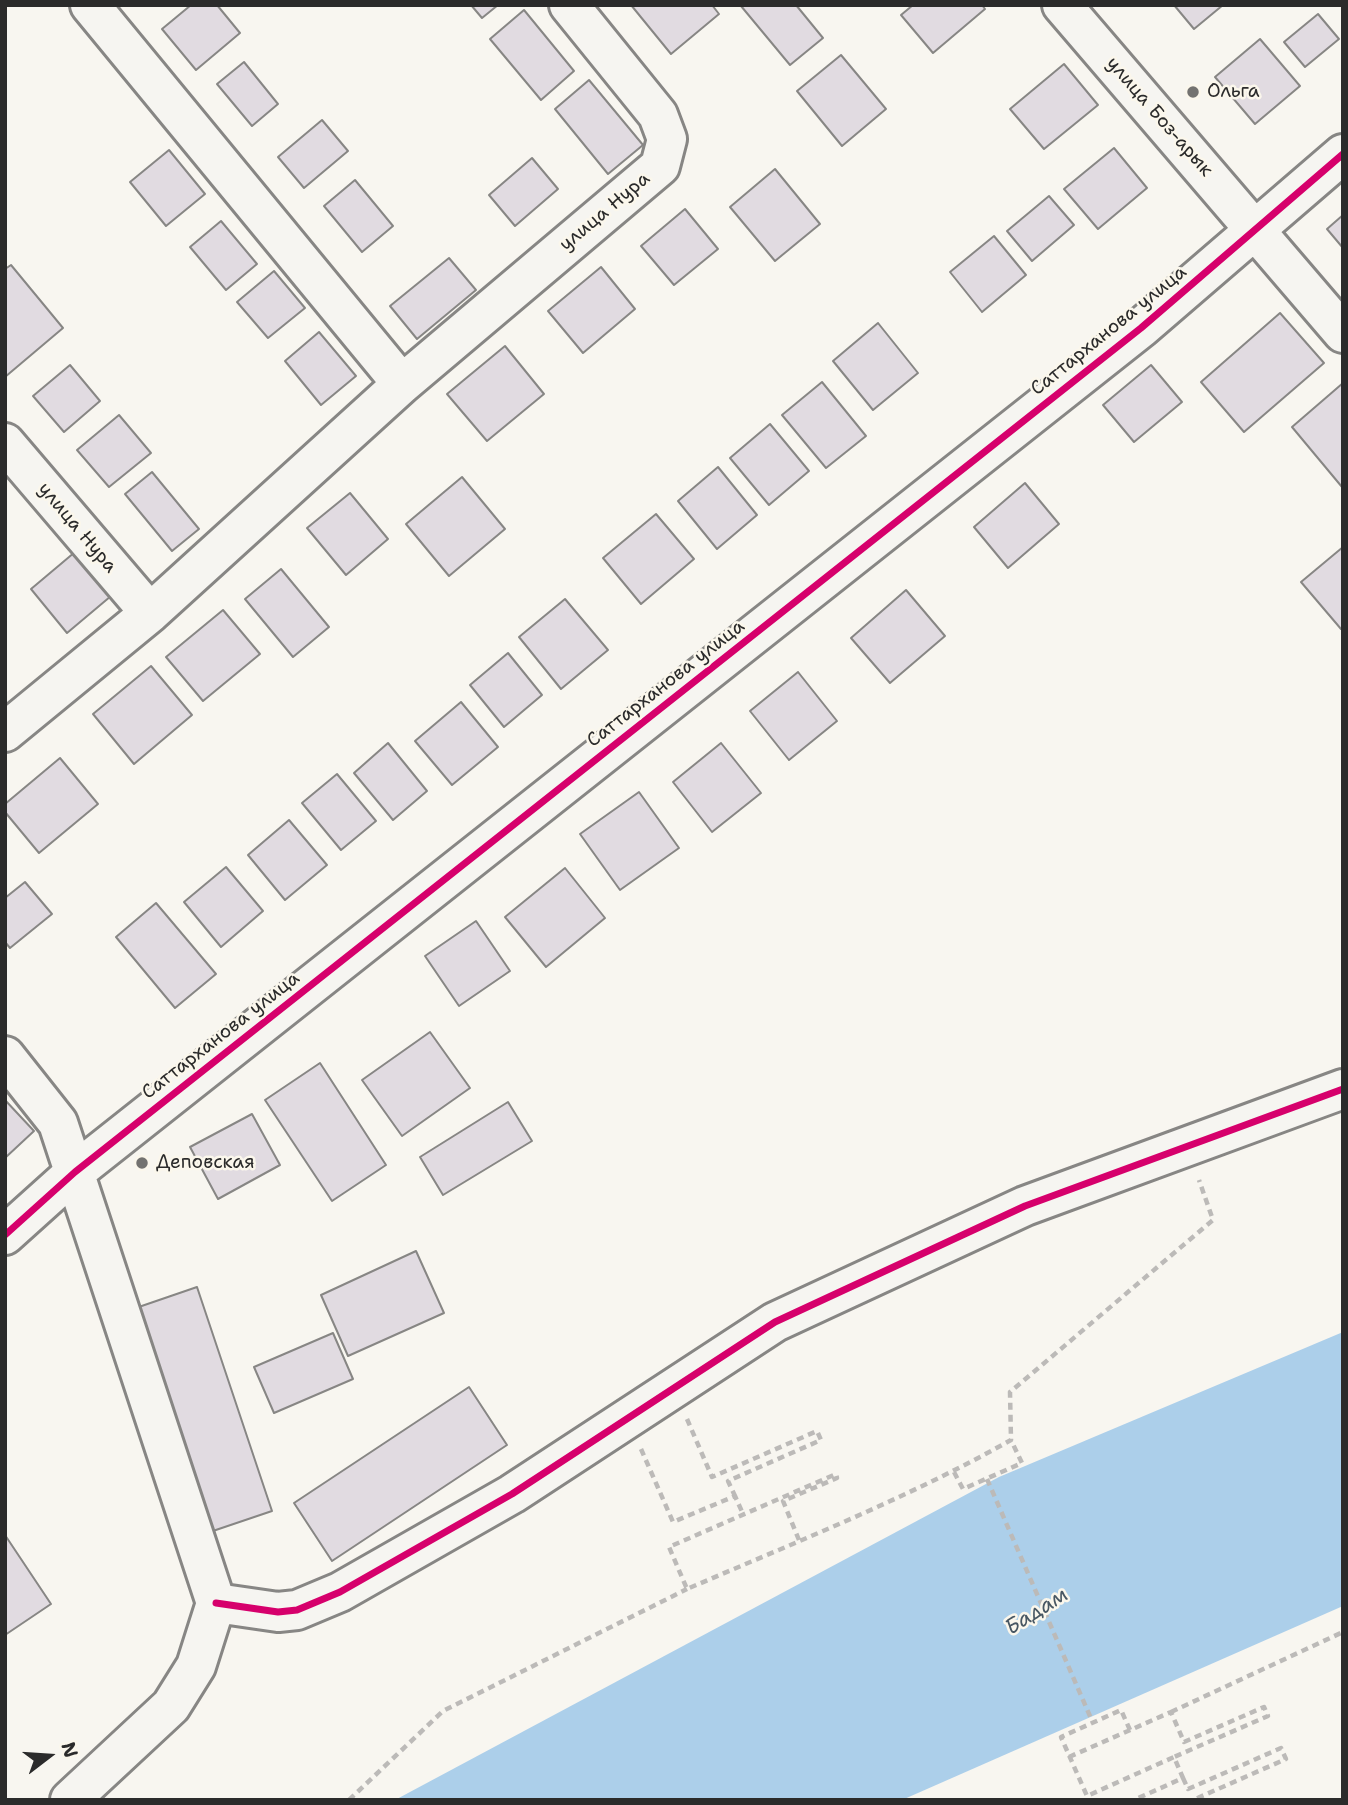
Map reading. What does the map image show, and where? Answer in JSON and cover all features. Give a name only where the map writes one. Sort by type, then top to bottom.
[{"type":"street","points":[[90,5],[402,384]]},
{"type":"street","name":"улица Нура","points":[[5,732],[150,613],[402,384],[660,166],[667,139],[658,115],[569,5]]},
{"type":"street","name":"улица Боз-арык","points":[[1062,5],[1343,333]]},
{"type":"street","name":"Саттарханова улица","points":[[5,1235],[75,1172],[1141,328],[1343,154]]},
{"type":"street","name":"улица Нура","points":[[5,443],[150,613]]},
{"type":"street","points":[[5,1056],[58,1123],[216,1603],[196,1666],[171,1706],[70,1800]]},
{"type":"street","points":[[216,1603],[278,1612],[297,1610],[340,1592],[512,1494],[775,1322],[1025,1206],[1343,1089]]},
{"type":"path","points":[[954,1472],[962,1489],[1022,1463],[1012,1440],[1010,1392],[1213,1220],[1186,1147]]},
{"type":"path","points":[[674,1390],[712,1478],[817,1431],[821,1440],[728,1480],[743,1514]]},
{"type":"path","points":[[349,1800],[443,1711],[687,1589],[954,1472],[1012,1440]]},
{"type":"path","points":[[687,1589],[669,1547],[836,1474],[837,1478],[783,1502],[799,1540]]},
{"type":"path","points":[[987,1479],[1093,1723]]},
{"type":"path","points":[[654,1480],[673,1522],[734,1496]]},
{"type":"path","points":[[1069,1757],[1343,1632]]},
{"type":"path","points":[[1130,1730],[1121,1710],[1061,1737],[1087,1796],[1268,1716],[1264,1707],[1184,1742],[1171,1712]]},
{"type":"path","points":[[1174,1758],[1188,1789],[1281,1748],[1286,1759],[1193,1800]]},
{"type":"path","points":[[1134,1800],[1183,1778]]},
{"type":"water","name":"Бадам","points":[[1343,1332],[1343,1606],[902,1800],[395,1800],[999,1477]]},
{"type":"building","points":[[191,5],[217,5],[240,33],[196,70],[162,29]]},
{"type":"building","points":[[471,5],[498,5],[482,18]]},
{"type":"building","points":[[631,5],[712,5],[719,14],[671,54]]},
{"type":"building","points":[[796,5],[823,38],[790,65],[741,6]]},
{"type":"building","points":[[913,5],[982,5],[985,9],[933,53],[901,15]]},
{"type":"building","points":[[1174,5],[1223,5],[1194,29]]},
{"type":"building","points":[[524,10],[574,71],[541,100],[490,39]]},
{"type":"building","points":[[1318,14],[1339,39],[1305,67],[1284,42]]},
{"type":"building","points":[[1260,39],[1300,86],[1255,124],[1215,77]]},
{"type":"building","points":[[841,55],[886,109],[842,146],[797,91]]},
{"type":"building","points":[[244,62],[278,104],[252,126],[217,84]]},
{"type":"building","points":[[1064,64],[1098,105],[1044,149],[1010,109]]},
{"type":"building","points":[[589,80],[643,145],[608,174],[555,109]]},
{"type":"building","points":[[322,120],[348,151],[304,188],[278,157]]},
{"type":"building","points":[[1114,148],[1147,188],[1098,229],[1064,189]]},
{"type":"building","points":[[169,150],[205,194],[166,226],[130,182]]},
{"type":"building","points":[[532,158],[558,189],[515,226],[489,195]]},
{"type":"building","points":[[775,169],[820,224],[775,261],[730,207]]},
{"type":"building","points":[[355,180],[393,226],[362,252],[324,206]]},
{"type":"building","points":[[1049,196],[1074,225],[1032,261],[1007,231]]},
{"type":"building","points":[[685,209],[718,249],[674,285],[641,246]]},
{"type":"building","points":[[1343,215],[1343,248],[1327,229]]},
{"type":"building","points":[[221,221],[257,264],[226,290],[190,247]]},
{"type":"building","points":[[994,236],[1026,275],[982,312],[950,272]]},
{"type":"building","points":[[449,258],[476,290],[417,339],[390,306]]},
{"type":"building","points":[[11,265],[63,328],[5,377],[5,269]]},
{"type":"building","points":[[601,267],[635,309],[583,353],[548,311]]},
{"type":"building","points":[[274,271],[305,308],[268,338],[237,302]]},
{"type":"building","points":[[1280,313],[1324,363],[1244,432],[1201,382]]},
{"type":"building","points":[[878,323],[918,373],[873,410],[833,361]]},
{"type":"building","points":[[319,332],[356,376],[321,405],[285,361]]},
{"type":"building","points":[[505,346],[544,394],[487,441],[447,394]]},
{"type":"building","points":[[70,365],[100,401],[64,432],[33,396]]},
{"type":"building","points":[[1151,365],[1182,402],[1134,442],[1103,405]]},
{"type":"building","points":[[822,382],[866,436],[826,468],[782,415]]},
{"type":"building","points":[[1343,383],[1343,486],[1342,487],[1292,427]]},
{"type":"building","points":[[119,415],[151,453],[109,487],[77,450]]},
{"type":"building","points":[[770,424],[809,471],[769,505],[730,458]]},
{"type":"building","points":[[718,467],[757,515],[717,549],[678,501]]},
{"type":"building","points":[[152,472],[199,529],[172,551],[125,494]]},
{"type":"building","points":[[462,477],[505,529],[449,576],[406,524]]},
{"type":"building","points":[[1025,483],[1059,524],[1008,568],[974,527]]},
{"type":"building","points":[[350,493],[388,539],[346,575],[307,528]]},
{"type":"building","points":[[656,514],[694,559],[641,604],[603,558]]},
{"type":"building","points":[[1343,547],[1343,628],[1341,629],[1301,582]]},
{"type":"building","points":[[75,552],[111,596],[67,633],[31,589]]},
{"type":"building","points":[[281,569],[329,627],[293,657],[245,599]]},
{"type":"building","points":[[906,590],[945,636],[890,683],[851,638]]},
{"type":"building","points":[[565,599],[608,650],[561,689],[519,637]]},
{"type":"building","points":[[223,610],[260,654],[203,701],[166,657]]},
{"type":"building","points":[[508,653],[542,695],[504,727],[470,685]]},
{"type":"building","points":[[151,666],[192,715],[134,764],[93,714]]},
{"type":"building","points":[[798,672],[837,721],[789,760],[750,711]]},
{"type":"building","points":[[461,702],[498,747],[452,785],[415,741]]},
{"type":"building","points":[[388,743],[427,791],[393,820],[354,773]]},
{"type":"building","points":[[721,743],[761,793],[712,832],[673,782]]},
{"type":"building","points":[[60,758],[98,804],[39,853],[5,812],[5,804]]},
{"type":"building","points":[[337,774],[376,821],[341,850],[302,803]]},
{"type":"building","points":[[639,792],[679,848],[620,890],[580,834]]},
{"type":"building","points":[[289,820],[327,865],[285,900],[248,855]]},
{"type":"building","points":[[226,867],[263,911],[221,947],[184,902]]},
{"type":"building","points":[[565,868],[605,918],[546,967],[505,917]]},
{"type":"building","points":[[25,882],[52,914],[10,948],[5,942],[5,898]]},
{"type":"building","points":[[156,903],[216,974],[175,1008],[116,937]]},
{"type":"building","points":[[476,921],[510,971],[459,1006],[425,956]]},
{"type":"building","points":[[430,1032],[470,1088],[402,1136],[362,1080]]},
{"type":"building","points":[[320,1063],[386,1165],[332,1201],[265,1100]]},
{"type":"building","points":[[5,1100],[34,1131],[5,1158]]},
{"type":"building","points":[[508,1102],[532,1141],[443,1195],[420,1157]]},
{"type":"building","points":[[252,1114],[280,1165],[218,1199],[190,1147]]},
{"type":"building","points":[[416,1251],[444,1313],[348,1356],[321,1295]]},
{"type":"building","points":[[197,1287],[272,1511],[204,1534],[130,1310]]},
{"type":"building","points":[[333,1333],[353,1379],[274,1413],[254,1367]]},
{"type":"building","points":[[469,1387],[507,1445],[332,1561],[294,1503]]},
{"type":"building","points":[[5,1535],[51,1604],[5,1635]]},
{"type":"cycle path","points":[[5,1235],[75,1172],[1141,328],[1343,154]]},
{"type":"cycle path","points":[[216,1603],[278,1612],[297,1610],[340,1592],[512,1494],[775,1322],[1025,1206],[1343,1089]]},
{"type":"place","name":"Ольга","points":[[1193,92]]},
{"type":"place","name":"Деповская","points":[[142,1163]]}]
